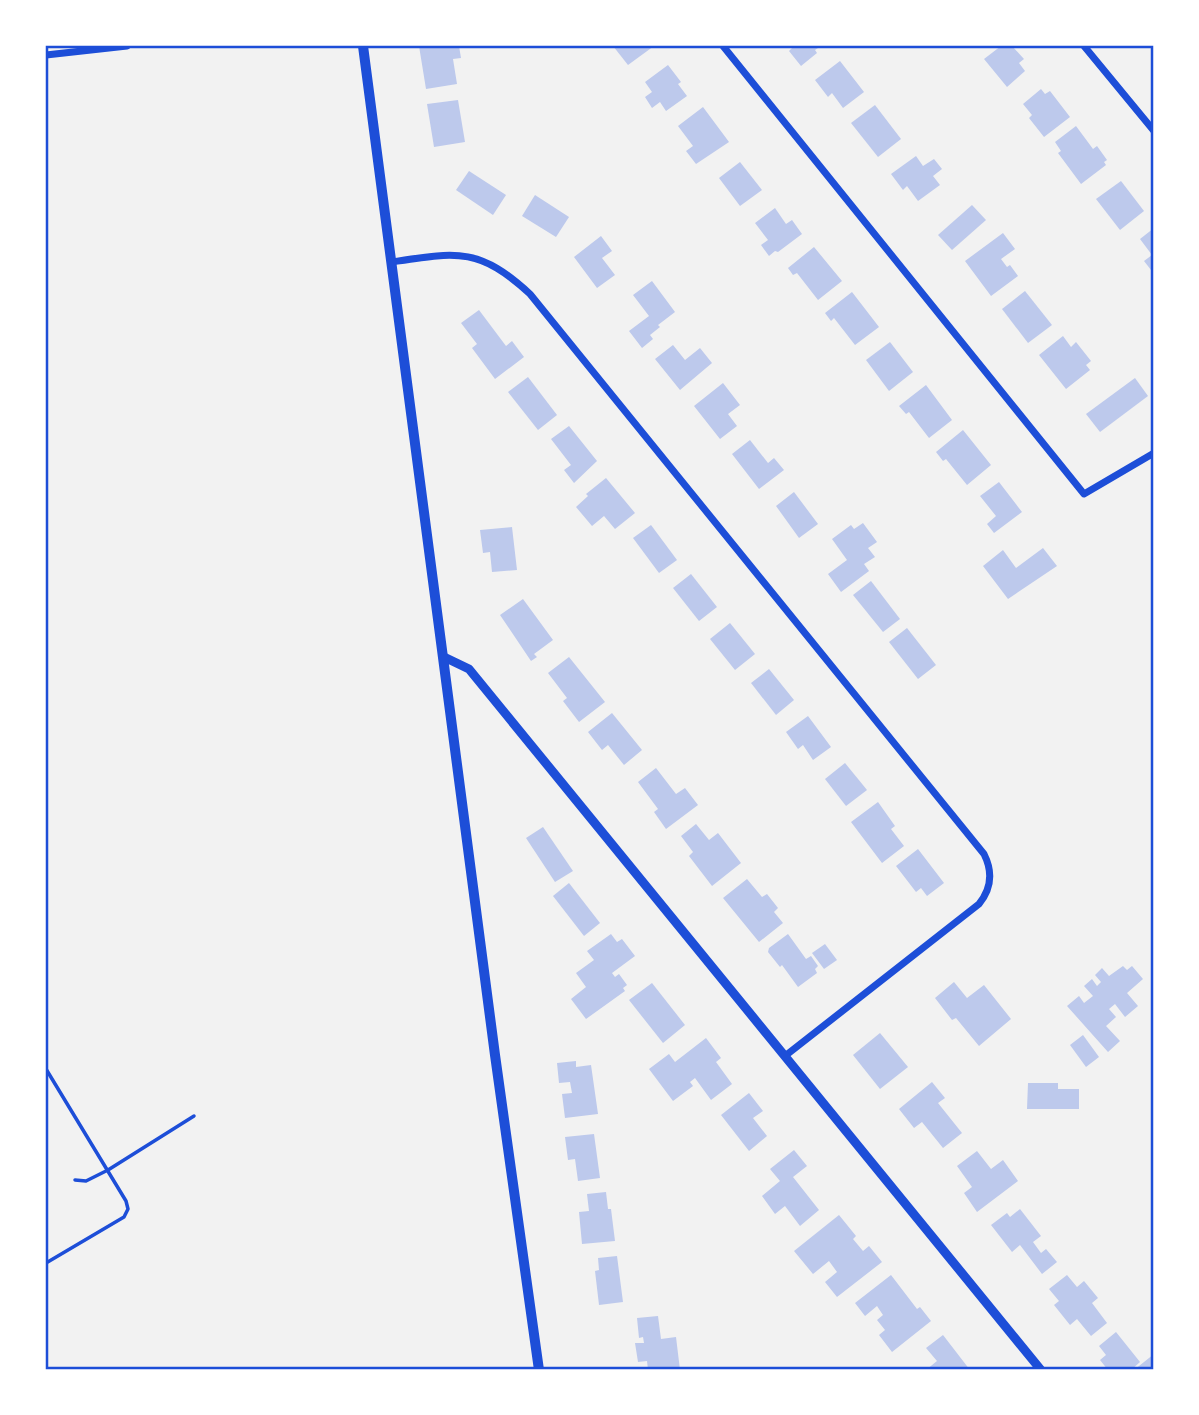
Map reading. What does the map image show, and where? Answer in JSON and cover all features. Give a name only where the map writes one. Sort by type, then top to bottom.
[{"type":"main road","points":[[363,46],[495,1055],[539,1370]]},
{"type":"street","points":[[46,55],[127,46]]},
{"type":"street","points":[[723,46],[1084,494],[1153,453]]},
{"type":"street","points":[[1084,46],[1153,131]]},
{"type":"street","points":[[392,262],[450,255],[471,257],[493,264],[530,294],[978,844],[989,866],[990,877],[985,896],[979,904],[785,1056]]},
{"type":"street","points":[[444,657],[469,669],[1041,1370]]},
{"type":"path","points":[[46,1069],[126,1201],[127,1214],[46,1263]]},
{"type":"path","points":[[75,1180],[86,1181],[108,1170],[194,1116]]},
{"type":"building","points":[[419,46],[459,46],[461,58],[453,59],[457,84],[426,89]]},
{"type":"building","points":[[613,46],[654,46],[628,65]]},
{"type":"building","points":[[792,46],[821,46],[815,50],[817,53],[801,66],[789,51]]},
{"type":"building","points":[[1001,46],[1012,46],[1024,59],[1019,63],[1025,71],[1007,87],[984,59]]},
{"type":"building","points":[[840,61],[864,92],[843,108],[832,93],[828,97],[815,80]]},
{"type":"building","points":[[668,65],[681,82],[678,84],[687,96],[666,111],[660,102],[652,108],[645,97],[652,92],[645,82]]},
{"type":"building","points":[[1041,89],[1045,94],[1050,91],[1070,117],[1044,137],[1029,118],[1032,115],[1023,104]]},
{"type":"building","points":[[458,100],[465,142],[434,147],[427,104]]},
{"type":"building","points":[[875,105],[901,139],[878,157],[851,123]]},
{"type":"building","points":[[703,107],[729,142],[696,164],[686,151],[693,146],[678,126]]},
{"type":"building","points":[[1076,126],[1093,149],[1097,146],[1107,160],[1104,162],[1106,165],[1081,184],[1058,153],[1061,151],[1055,142]]},
{"type":"building","points":[[916,156],[923,166],[934,159],[942,169],[933,176],[940,185],[918,201],[907,186],[903,190],[891,174]]},
{"type":"building","points":[[740,162],[762,190],[740,206],[719,178]]},
{"type":"building","points":[[469,171],[506,195],[493,215],[456,190]]},
{"type":"building","points":[[1121,181],[1144,211],[1120,230],[1096,199]]},
{"type":"building","points":[[535,195],[569,217],[556,237],[522,216]]},
{"type":"building","points":[[972,205],[986,220],[952,250],[938,235]]},
{"type":"building","points":[[775,208],[786,224],[792,220],[802,234],[769,256],[761,245],[768,240],[755,223]]},
{"type":"building","points":[[1154,228],[1154,268],[1151,270],[1144,261],[1152,255],[1140,239]]},
{"type":"building","points":[[1003,233],[1015,249],[1001,259],[1007,267],[1010,265],[1018,276],[991,296],[965,261]]},
{"type":"building","points":[[601,236],[612,251],[602,258],[615,275],[597,288],[574,257]]},
{"type":"building","points":[[814,247],[842,281],[818,300],[797,273],[793,275],[788,268]]},
{"type":"building","points":[[652,281],[675,312],[658,325],[660,327],[650,335],[653,339],[642,348],[629,331],[649,316],[633,295]]},
{"type":"building","points":[[1025,291],[1052,325],[1028,343],[1002,309]]},
{"type":"building","points":[[852,292],[879,327],[855,345],[834,318],[831,321],[825,313]]},
{"type":"building","points":[[479,310],[506,346],[512,341],[524,357],[495,379],[472,348],[477,344],[461,323]]},
{"type":"building","points":[[1063,336],[1071,347],[1076,342],[1091,361],[1086,365],[1090,370],[1066,389],[1039,355]]},
{"type":"building","points":[[890,342],[913,372],[889,391],[866,360]]},
{"type":"building","points":[[673,345],[685,360],[700,348],[712,363],[680,390],[655,359]]},
{"type":"building","points":[[528,377],[557,415],[538,430],[508,392]]},
{"type":"building","points":[[1135,378],[1148,396],[1100,432],[1086,414]]},
{"type":"building","points":[[723,383],[740,405],[728,414],[737,426],[720,439],[694,406]]},
{"type":"building","points":[[926,385],[952,420],[929,438],[909,412],[906,414],[899,406]]},
{"type":"building","points":[[569,426],[597,461],[574,483],[564,470],[571,465],[551,439]]},
{"type":"building","points":[[963,430],[991,465],[967,485],[946,459],[943,461],[936,452]]},
{"type":"building","points":[[750,440],[768,463],[774,458],[784,470],[759,489],[732,454]]},
{"type":"building","points":[[606,478],[635,513],[615,529],[604,516],[592,526],[576,507],[588,496],[586,494]]},
{"type":"building","points":[[999,482],[1022,512],[994,533],[987,524],[996,516],[980,496]]},
{"type":"building","points":[[794,492],[818,524],[799,538],[776,506]]},
{"type":"building","points":[[863,523],[877,542],[868,548],[875,557],[864,564],[869,571],[841,592],[828,574],[847,560],[832,539],[851,525],[854,529]]},
{"type":"building","points":[[651,525],[677,560],[659,573],[633,538]]},
{"type":"building","points":[[512,527],[517,570],[492,572],[490,552],[483,553],[480,530]]},
{"type":"building","points":[[1043,548],[1057,566],[1008,599],[983,566],[1003,550],[1016,568]]},
{"type":"building","points":[[691,574],[717,607],[699,621],[673,588]]},
{"type":"building","points":[[871,581],[900,619],[883,632],[853,595]]},
{"type":"building","points":[[523,599],[553,640],[534,654],[537,657],[531,661],[500,615]]},
{"type":"building","points":[[730,623],[755,654],[735,670],[710,639]]},
{"type":"building","points":[[907,628],[936,665],[918,679],[889,642]]},
{"type":"building","points":[[569,657],[605,702],[579,722],[563,701],[567,698],[548,673]]},
{"type":"building","points":[[769,669],[794,700],[776,715],[751,683]]},
{"type":"building","points":[[612,713],[642,750],[624,765],[608,745],[602,750],[588,732]]},
{"type":"building","points":[[808,716],[831,747],[813,760],[803,745],[798,749],[786,732]]},
{"type":"building","points":[[845,763],[867,790],[846,806],[825,779]]},
{"type":"building","points":[[656,768],[676,794],[685,788],[698,805],[666,829],[654,812],[658,809],[638,782]]},
{"type":"building","points":[[878,802],[895,826],[891,829],[904,846],[882,863],[851,822]]},
{"type":"building","points":[[696,824],[709,840],[718,833],[741,863],[712,886],[689,856],[693,852],[681,836]]},
{"type":"building","points":[[543,827],[573,871],[555,882],[526,838]]},
{"type":"building","points":[[918,849],[944,883],[927,896],[921,888],[916,892],[896,866]]},
{"type":"building","points":[[747,879],[762,897],[767,894],[778,908],[774,912],[783,923],[759,942],[723,898]]},
{"type":"building","points":[[569,883],[600,923],[584,936],[553,896]]},
{"type":"building","points":[[611,934],[617,942],[622,939],[635,956],[612,973],[615,977],[619,974],[627,985],[623,988],[625,991],[586,1019],[571,999],[586,987],[576,973],[594,960],[587,951]]},
{"type":"building","points":[[788,934],[806,959],[811,956],[818,966],[815,969],[817,973],[798,987],[782,965],[780,967],[768,952],[769,948]]},
{"type":"building","points":[[825,944],[837,960],[824,969],[812,953]]},
{"type":"building","points":[[1123,966],[1127,970],[1132,966],[1143,979],[1127,993],[1138,1006],[1125,1017],[1115,1004],[1109,1009],[1116,1017],[1106,1026],[1120,1041],[1108,1052],[1067,1006],[1079,996],[1084,1003],[1093,996],[1084,986],[1092,979],[1097,986],[1101,982],[1095,975],[1102,968],[1109,976]]},
{"type":"building","points":[[954,982],[967,998],[984,985],[1011,1019],[979,1046],[956,1018],[952,1020],[935,998]]},
{"type":"building","points":[[652,983],[685,1025],[663,1043],[629,1000]]},
{"type":"building","points":[[880,1033],[908,1067],[880,1089],[853,1055]]},
{"type":"building","points":[[1083,1035],[1099,1057],[1086,1067],[1070,1045]]},
{"type":"building","points":[[706,1038],[721,1058],[716,1062],[732,1084],[711,1100],[695,1078],[690,1082],[693,1086],[673,1101],[649,1069],[669,1054],[675,1062]]},
{"type":"building","points":[[576,1061],[576,1067],[591,1065],[598,1114],[565,1118],[562,1094],[572,1093],[570,1082],[559,1083],[557,1063]]},
{"type":"building","points":[[932,1082],[945,1098],[938,1103],[962,1133],[943,1148],[922,1122],[914,1128],[899,1109]]},
{"type":"building","points":[[1028,1083],[1058,1083],[1058,1089],[1079,1089],[1079,1109],[1027,1109]]},
{"type":"building","points":[[749,1093],[763,1111],[753,1118],[767,1136],[749,1151],[721,1115]]},
{"type":"building","points":[[594,1134],[600,1178],[578,1181],[575,1159],[568,1160],[565,1137]]},
{"type":"building","points":[[794,1150],[807,1166],[793,1177],[819,1210],[800,1226],[785,1206],[775,1214],[762,1196],[780,1181],[770,1169]]},
{"type":"building","points":[[977,1151],[991,1169],[1003,1160],[1018,1181],[977,1212],[964,1193],[972,1187],[957,1166]]},
{"type":"building","points":[[606,1192],[615,1241],[582,1244],[579,1212],[589,1211],[587,1194]]},
{"type":"building","points":[[1020,1209],[1041,1236],[1033,1242],[1041,1253],[1046,1249],[1057,1262],[1042,1274],[1020,1245],[1012,1252],[991,1225],[1007,1213],[1010,1217]]},
{"type":"building","points":[[839,1215],[856,1236],[853,1239],[863,1251],[869,1246],[882,1262],[837,1297],[825,1282],[837,1272],[829,1261],[813,1274],[794,1251]]},
{"type":"building","points":[[617,1256],[623,1302],[599,1305],[595,1271],[599,1270],[598,1258]]},
{"type":"building","points":[[891,1275],[917,1309],[920,1307],[931,1321],[892,1352],[879,1335],[885,1330],[877,1320],[883,1315],[877,1306],[865,1316],[855,1303]]},
{"type":"building","points":[[1067,1275],[1077,1287],[1084,1281],[1098,1298],[1092,1303],[1107,1323],[1091,1336],[1077,1319],[1070,1325],[1054,1305],[1059,1301],[1049,1289]]},
{"type":"building","points":[[658,1316],[661,1339],[676,1337],[680,1370],[648,1370],[647,1361],[638,1362],[635,1343],[644,1343],[643,1337],[639,1338],[637,1318]]},
{"type":"building","points":[[1116,1332],[1140,1362],[1131,1370],[1118,1370],[1116,1367],[1108,1370],[1100,1360],[1106,1355],[1099,1346]]},
{"type":"building","points":[[943,1335],[970,1370],[926,1370],[937,1361],[926,1348]]},
{"type":"building","points":[[1154,1354],[1154,1370],[1134,1370]]}]
